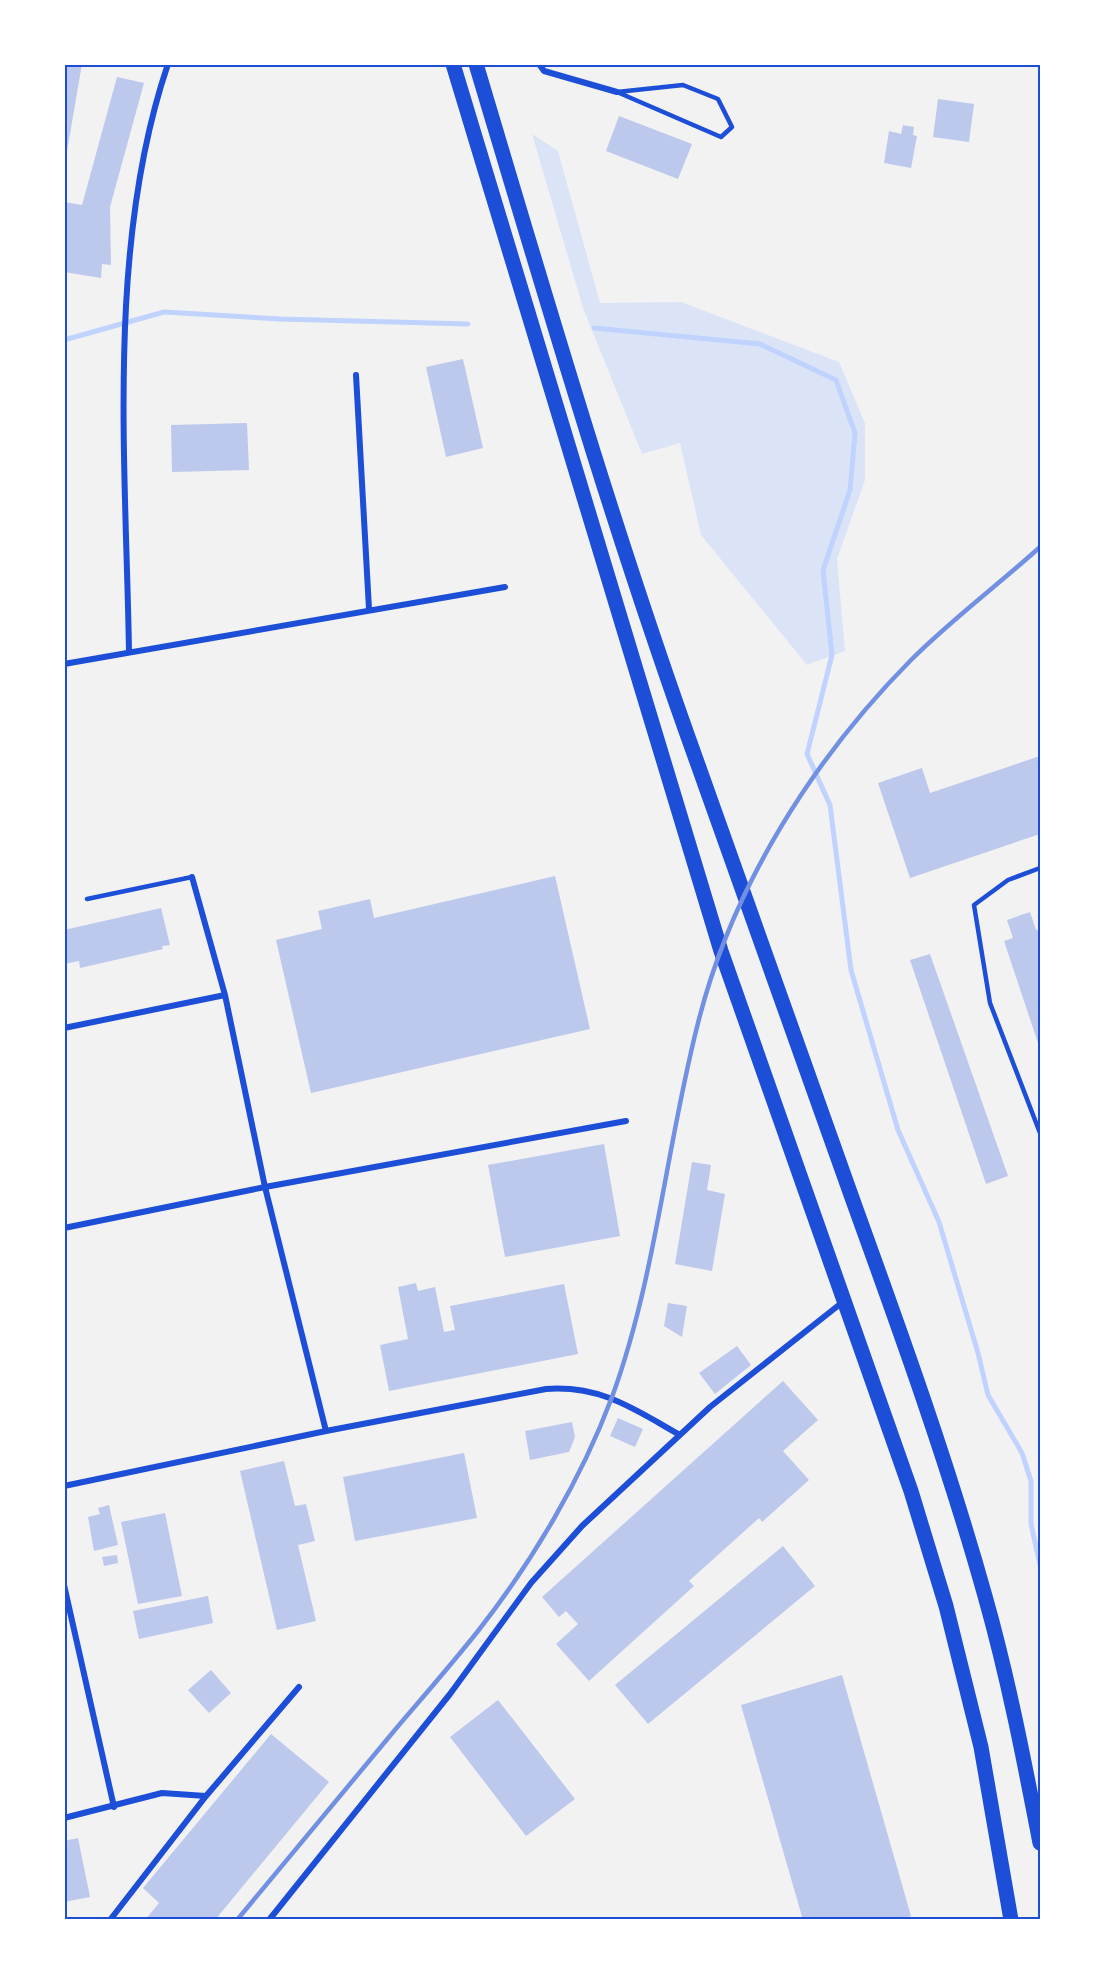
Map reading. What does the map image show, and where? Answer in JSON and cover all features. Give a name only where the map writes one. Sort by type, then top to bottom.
[{"type":"highway","points":[[453,64],[721,951],[911,1491],[946,1606],[981,1747],[1011,1920]]},
{"type":"highway","points":[[476,64],[570,381],[630,567],[919,1384],[959,1506],[989,1612],[1022,1747],[1041,1843]]},
{"type":"street","points":[[129,652],[125,336],[127,273],[156,98],[168,64]]},
{"type":"street","points":[[539,64],[544,71],[617,92]]},
{"type":"street","points":[[356,375],[369,609]]},
{"type":"street","points":[[64,664],[505,587]]},
{"type":"street","points":[[192,877],[225,995],[265,1187],[326,1431]]},
{"type":"street","points":[[64,1028],[225,995]]},
{"type":"street","points":[[64,1228],[265,1187],[626,1120]]},
{"type":"street","points":[[269,1920],[450,1694],[531,1583],[582,1526],[710,1407],[845,1300]]},
{"type":"street","points":[[64,1486],[326,1431],[546,1389],[570,1387],[612,1397],[680,1435]]},
{"type":"street","points":[[64,1585],[114,1807]]},
{"type":"street","points":[[110,1920],[206,1796],[299,1687]]},
{"type":"street","points":[[64,1818],[162,1793],[206,1796]]},
{"type":"lane","points":[[683,85],[717,99],[732,127],[721,137],[617,92],[683,85]]},
{"type":"lane","points":[[1041,868],[1008,880],[974,905],[990,1003],[1041,1134]]},
{"type":"lane","points":[[87,899],[192,877]]},
{"type":"shaded area","points":[[532,134],[558,151],[600,303],[681,302],[839,362],[865,423],[865,480],[837,559],[845,651],[807,665],[701,535],[680,443],[642,454],[583,308]]},
{"type":"building","points":[[64,64],[82,64],[66,157],[64,157]]},
{"type":"building","points":[[117,77],[144,83],[110,207],[111,265],[102,264],[101,278],[64,272],[64,202],[82,205]]},
{"type":"building","points":[[938,99],[974,104],[969,142],[933,137]]},
{"type":"building","points":[[619,116],[692,144],[678,179],[606,151]]},
{"type":"building","points":[[903,125],[914,127],[913,135],[917,136],[911,168],[884,163],[889,131],[901,134]]},
{"type":"building","points":[[463,359],[483,448],[446,457],[426,367]]},
{"type":"building","points":[[247,423],[249,470],[172,472],[171,425]]},
{"type":"building","points":[[1040,756],[1040,834],[910,878],[878,783],[922,768],[930,793]]},
{"type":"building","points":[[555,876],[590,1029],[311,1093],[276,940],[322,929],[318,911],[370,899],[374,918]]},
{"type":"building","points":[[161,908],[170,945],[162,946],[163,949],[80,968],[79,961],[64,964],[64,930]]},
{"type":"building","points":[[1030,912],[1036,930],[1040,929],[1040,1049],[1004,941],[1013,938],[1007,920]]},
{"type":"building","points":[[930,954],[1008,1176],[986,1184],[910,960]]},
{"type":"building","points":[[604,1144],[620,1236],[505,1257],[488,1165]]},
{"type":"building","points":[[692,1162],[711,1165],[707,1190],[725,1194],[712,1271],[675,1264]]},
{"type":"building","points":[[416,1283],[418,1291],[435,1287],[444,1332],[455,1330],[450,1306],[564,1284],[578,1354],[389,1391],[380,1345],[408,1339],[398,1287]]},
{"type":"building","points":[[668,1303],[687,1306],[682,1337],[664,1326]]},
{"type":"building","points":[[737,1346],[751,1365],[715,1394],[699,1373]]},
{"type":"building","points":[[783,1381],[818,1420],[783,1451],[809,1480],[762,1522],[759,1518],[689,1581],[694,1586],[589,1681],[556,1644],[578,1624],[566,1611],[559,1617],[542,1597]]},
{"type":"building","points":[[618,1418],[643,1429],[635,1447],[610,1436]]},
{"type":"building","points":[[572,1422],[575,1437],[569,1452],[530,1460],[525,1431]]},
{"type":"building","points":[[464,1453],[477,1518],[355,1541],[343,1477]]},
{"type":"building","points":[[284,1461],[295,1506],[306,1504],[315,1541],[298,1545],[316,1621],[277,1630],[240,1471]]},
{"type":"building","points":[[109,1505],[118,1545],[94,1551],[88,1517],[100,1514],[98,1508]]},
{"type":"building","points":[[165,1513],[182,1596],[138,1604],[121,1522]]},
{"type":"building","points":[[783,1546],[815,1586],[648,1724],[615,1685]]},
{"type":"building","points":[[117,1555],[118,1563],[104,1566],[102,1557]]},
{"type":"building","points":[[208,1596],[213,1623],[139,1639],[133,1611]]},
{"type":"building","points":[[211,1670],[231,1693],[209,1713],[188,1690]]},
{"type":"building","points":[[842,1675],[911,1916],[898,1920],[803,1920],[741,1705]]},
{"type":"building","points":[[498,1700],[575,1799],[526,1836],[450,1737]]},
{"type":"building","points":[[271,1734],[329,1782],[215,1920],[145,1920],[159,1903],[143,1888]]},
{"type":"building","points":[[78,1838],[90,1897],[64,1902],[64,1841]]},
{"type":"waterway","points":[[64,340],[164,312],[280,319],[468,324]]},
{"type":"waterway","points":[[594,328],[760,344],[836,380],[855,433],[850,490],[823,570],[832,655],[807,754],[830,805],[851,970],[898,1130],[939,1222],[978,1353],[988,1395],[1022,1453],[1031,1481],[1031,1524],[1040,1565]]},
{"type":"railway","points":[[237,1920],[498,1605],[536,1549],[586,1459],[612,1397],[640,1305],[687,1070],[713,972],[754,874],[780,828],[841,739],[875,698],[926,645],[1040,547]]}]
